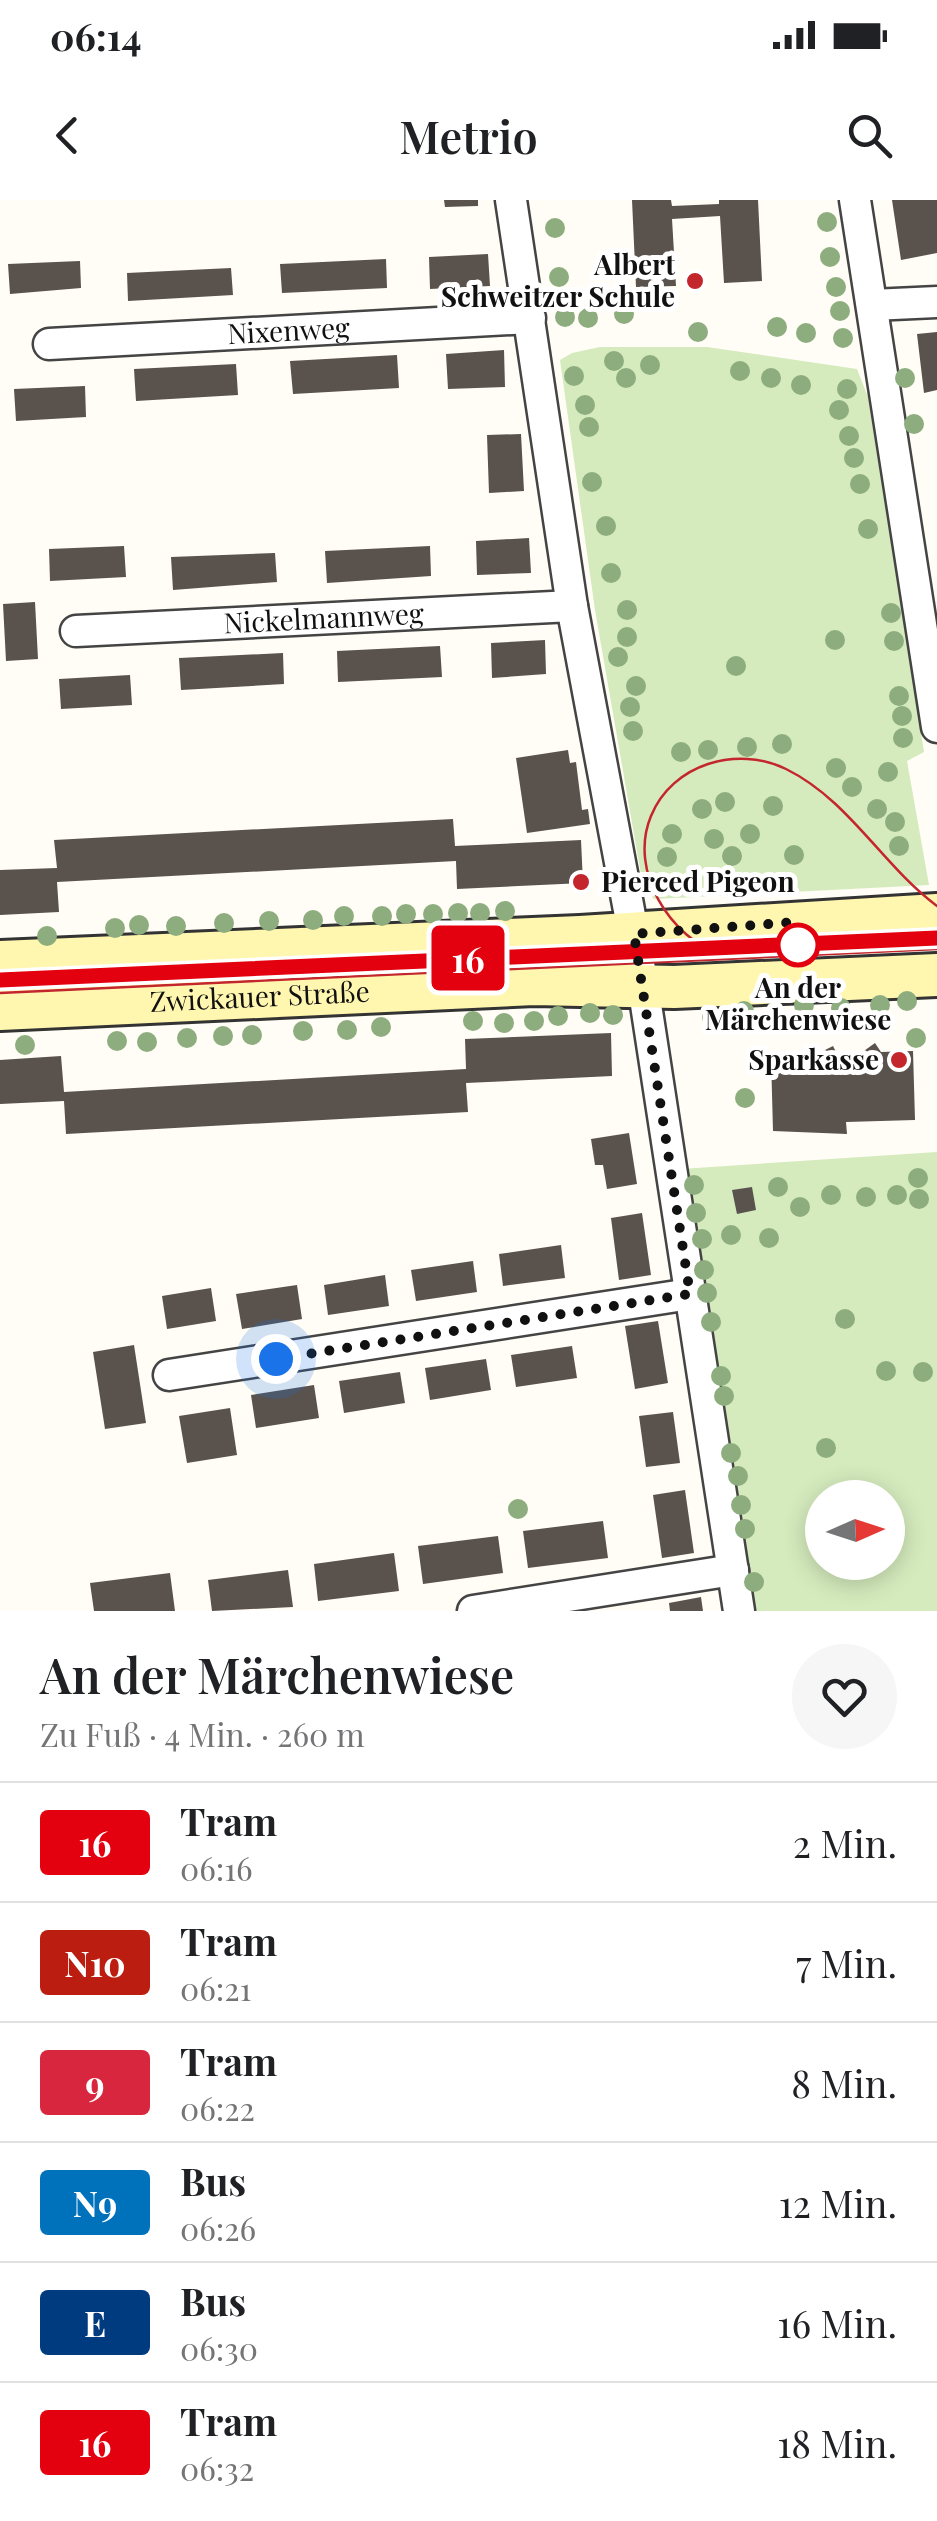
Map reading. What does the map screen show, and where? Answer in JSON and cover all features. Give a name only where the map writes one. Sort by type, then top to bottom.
[{"type":"main road","name":"Zwickauer Straße","points":[[0,962],[634,934],[937,915]]},
{"type":"main road","name":"Zwickauer Straße","points":[[0,1009],[514,984],[674,987],[937,975]]},
{"type":"street","points":[[512,200],[572,606],[643,984],[739,1611]]},
{"type":"street","points":[[856,200],[926,592],[937,727]]},
{"type":"street","points":[[872,305],[937,302]]},
{"type":"street","name":"Nixenweg","points":[[49,344],[530,318]]},
{"type":"street","name":"Nickelmannweg","points":[[76,631],[572,606]]},
{"type":"street","points":[[169,1375],[690,1294]]},
{"type":"street","points":[[474,1611],[733,1570]]},
{"type":"green space","points":[[600,347],[707,347],[857,369],[868,397],[924,752],[907,761],[929,885],[654,899],[643,886],[595,610],[560,360]]},
{"type":"green space","points":[[937,1152],[937,1611],[748,1611],[681,1169]]},
{"type":"building","points":[[444,200],[478,200],[478,206],[445,207]]},
{"type":"building","points":[[632,200],[671,200],[672,206],[758,200],[762,281],[724,283],[720,216],[672,219],[676,286],[636,287]]},
{"type":"building","points":[[892,200],[937,200],[937,253],[901,260]]},
{"type":"building","points":[[488,254],[490,286],[430,289],[429,257]]},
{"type":"building","points":[[386,259],[387,288],[282,293],[280,264]]},
{"type":"building","points":[[80,261],[81,288],[10,294],[8,264]]},
{"type":"building","points":[[231,268],[233,295],[128,301],[127,273]]},
{"type":"building","points":[[937,332],[937,390],[924,393],[917,334]]},
{"type":"building","points":[[504,350],[505,387],[448,389],[446,354]]},
{"type":"building","points":[[397,355],[399,388],[293,394],[290,361]]},
{"type":"building","points":[[236,364],[238,395],[136,401],[134,369]]},
{"type":"building","points":[[85,386],[86,417],[16,421],[14,389]]},
{"type":"building","points":[[521,434],[524,491],[489,493],[487,435]]},
{"type":"building","points":[[529,538],[531,573],[477,575],[476,541]]},
{"type":"building","points":[[124,546],[126,577],[50,581],[49,549]]},
{"type":"building","points":[[430,546],[431,576],[327,583],[325,551]]},
{"type":"building","points":[[275,553],[277,582],[173,590],[171,557]]},
{"type":"building","points":[[35,602],[38,659],[6,661],[3,604]]},
{"type":"building","points":[[545,640],[546,674],[492,678],[491,643]]},
{"type":"building","points":[[440,646],[442,677],[338,682],[337,651]]},
{"type":"building","points":[[283,653],[284,684],[181,690],[179,658]]},
{"type":"building","points":[[130,675],[132,705],[61,709],[59,679]]},
{"type":"building","points":[[568,750],[570,763],[576,762],[582,810],[588,809],[590,824],[527,833],[516,758]]},
{"type":"building","points":[[453,819],[455,846],[581,840],[583,883],[457,889],[456,861],[57,882],[59,912],[0,915],[0,870],[57,868],[54,840]]},
{"type":"building","points":[[611,1033],[612,1076],[466,1083],[468,1112],[66,1134],[64,1101],[0,1104],[0,1060],[61,1056],[64,1092],[466,1069],[465,1039]]},
{"type":"building","points":[[875,1043],[881,1052],[913,1051],[915,1120],[846,1122],[847,1134],[773,1131],[771,1057],[813,1056],[833,1046],[837,1054],[861,1053]]},
{"type":"building","points":[[629,1133],[637,1184],[607,1189],[603,1165],[595,1165],[591,1139]]},
{"type":"building","points":[[752,1187],[756,1210],[737,1214],[732,1190]]},
{"type":"building","points":[[642,1213],[651,1275],[619,1280],[611,1218]]},
{"type":"building","points":[[561,1245],[565,1278],[503,1286],[499,1254]]},
{"type":"building","points":[[473,1261],[477,1292],[416,1301],[411,1270]]},
{"type":"building","points":[[385,1275],[389,1306],[328,1315],[324,1285]]},
{"type":"building","points":[[297,1285],[302,1319],[242,1329],[236,1294]]},
{"type":"building","points":[[211,1288],[216,1321],[167,1329],[162,1296]]},
{"type":"building","points":[[658,1321],[668,1383],[635,1389],[625,1326]]},
{"type":"building","points":[[134,1345],[146,1423],[105,1429],[93,1352]]},
{"type":"building","points":[[572,1346],[577,1378],[516,1387],[511,1355]]},
{"type":"building","points":[[486,1359],[491,1390],[430,1400],[425,1368]]},
{"type":"building","points":[[400,1372],[405,1403],[344,1413],[339,1381]]},
{"type":"building","points":[[314,1385],[319,1418],[256,1428],[251,1395]]},
{"type":"building","points":[[230,1408],[237,1455],[187,1463],[179,1416]]},
{"type":"building","points":[[673,1412],[680,1463],[646,1467],[639,1416]]},
{"type":"building","points":[[685,1490],[694,1553],[662,1558],[653,1495]]},
{"type":"building","points":[[603,1521],[608,1558],[528,1568],[523,1531]]},
{"type":"building","points":[[498,1536],[503,1573],[423,1584],[418,1546]]},
{"type":"building","points":[[394,1553],[399,1591],[318,1601],[314,1564]]},
{"type":"building","points":[[288,1570],[293,1607],[212,1611],[208,1580]]},
{"type":"building","points":[[170,1573],[175,1611],[94,1611],[90,1583]]},
{"type":"building","points":[[701,1597],[703,1611],[670,1611],[669,1603]]},
{"type":"tram line","points":[[723,956],[686,934],[671,918],[658,900],[645,859],[645,837],[661,798],[674,783],[708,764],[747,759],[767,762],[808,782],[847,815],[899,872],[937,906]]},
{"type":"tram line","name":"16","points":[[0,980],[937,938]]},
{"type":"tram line","points":[[0,993],[937,949]]},
{"type":"place","name":"Albert Schweitzer Schule","points":[[695,281]]},
{"type":"place","name":"Pierced Pigeon","points":[[581,882]]},
{"type":"place","name":"An der Märchenwiese","points":[[798,945]]},
{"type":"place","name":"Sparkasse","points":[[899,1060]]},
{"type":"route","points":[[276,1359],[690,1294],[634,934],[797,922],[798,945]]}]
